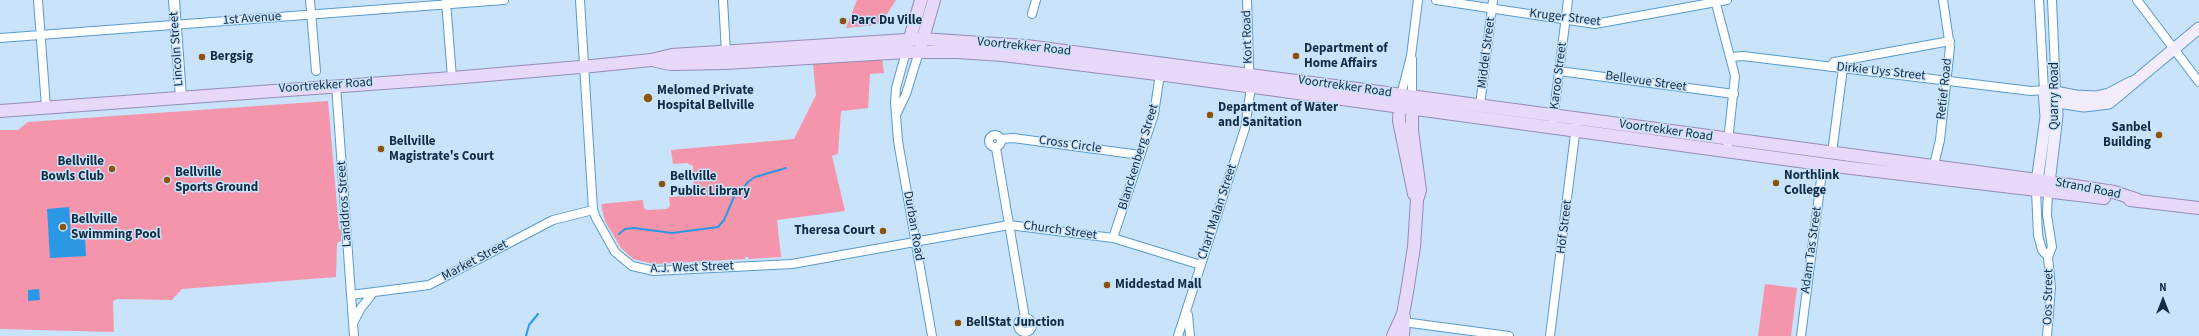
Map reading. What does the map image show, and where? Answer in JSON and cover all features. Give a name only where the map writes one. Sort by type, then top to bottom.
[{"type":"main road","name":"Durban Road","points":[[906,52],[922,0]]},
{"type":"main road","name":"Durban Road","points":[[919,52],[934,0]]},
{"type":"main road","points":[[2045,95],[2092,106],[2107,104],[2199,28]]},
{"type":"main road","name":"Voortrekker Road","points":[[0,111],[336,85],[452,78],[651,60],[672,55],[922,39],[1026,46],[1406,102],[1552,128],[1728,145],[1832,153],[1932,172],[2043,186]]},
{"type":"main road","name":"Voortrekker Road","points":[[651,60],[671,64],[726,63],[906,52],[984,53],[1160,74],[1250,80]]},
{"type":"main road","points":[[2056,97],[2100,97],[2132,82]]},
{"type":"main road","name":"Quarry Road","points":[[2043,186],[2046,117],[2045,95]]},
{"type":"main road","points":[[2076,96],[2084,100],[2100,100],[2107,104]]},
{"type":"main road","name":"Quarry Road","points":[[2043,186],[2057,116],[2056,97]]},
{"type":"main road","name":"Voortrekker Road","points":[[1406,102],[1480,105],[1576,118],[1728,145],[1823,164],[1864,169],[1932,172]]},
{"type":"main road","points":[[1403,336],[1402,320],[1414,247],[1417,200],[1420,190],[1412,132],[1406,102]]},
{"type":"main road","points":[[1832,153],[1837,161],[1856,164],[1864,169]]},
{"type":"main road","name":"Strand Road","points":[[2043,186],[2114,192],[2138,200],[2199,208]]},
{"type":"main road","points":[[1393,336],[1402,320]]},
{"type":"street","points":[[38,0],[46,107]]},
{"type":"street","name":"Lincoln Street","points":[[174,0],[181,97]]},
{"type":"street","points":[[310,0],[316,71]]},
{"type":"street","name":"1st Avenue","points":[[0,38],[446,2],[504,0]]},
{"type":"street","name":"A.J. West Street","points":[[580,0],[593,210],[601,227],[618,255],[632,266],[650,271],[792,264],[917,241]]},
{"type":"street","points":[[723,0],[726,52]]},
{"type":"street","points":[[1032,14],[1036,0]]},
{"type":"street","name":"Kort Road","points":[[1247,0],[1250,80]]},
{"type":"street","points":[[1406,102],[1418,0]]},
{"type":"street","name":"Kruger Street","points":[[1436,0],[1599,24],[1727,0]]},
{"type":"street","name":"Middel Street","points":[[1480,105],[1493,0]]},
{"type":"street","name":"Karoo Street","points":[[1552,128],[1568,0]]},
{"type":"street","name":"Retief Road","points":[[1932,172],[1947,80],[1950,41],[1943,0]]},
{"type":"street","name":"Quarry Road","points":[[2039,0],[2045,95]]},
{"type":"street","name":"Quarry Road","points":[[2052,0],[2056,97]]},
{"type":"street","points":[[2137,0],[2199,82]]},
{"type":"street","points":[[1716,1],[1735,76],[1728,145]]},
{"type":"street","points":[[446,2],[452,78]]},
{"type":"street","points":[[1830,67],[1834,62],[1950,41]]},
{"type":"street","name":"Durban Road","points":[[906,52],[896,88],[898,142],[917,241],[932,336]]},
{"type":"street","name":"Durban Road","points":[[896,115],[906,94],[919,52]]},
{"type":"street","name":"Dirkie Uys Street","points":[[1731,57],[1743,56],[1947,80],[2031,91],[2045,95]]},
{"type":"street","points":[[1832,153],[1843,68]]},
{"type":"street","name":"Bellevue Street","points":[[1559,71],[1734,94]]},
{"type":"street","name":"Blanckenberg Street","points":[[1113,238],[1154,114],[1160,74]]},
{"type":"street","name":"Charl Malan Street","points":[[1178,336],[1188,310],[1245,128],[1250,80]]},
{"type":"street","name":"Landdros Street","points":[[336,85],[354,336]]},
{"type":"street","name":"Hof Street","points":[[1550,336],[1576,131],[1576,118]]},
{"type":"street","name":"Cross Circle","points":[[1009,225],[996,148],[990,144],[989,139],[995,135],[1001,139],[1020,139],[1140,155]]},
{"type":"street","name":"Adam Tas Street","points":[[1801,336],[1823,164]]},
{"type":"street","name":"Oos Street","points":[[2043,186],[2038,235],[2042,250],[2048,257]]},
{"type":"street","name":"Oos Street","points":[[2043,186],[2052,247],[2048,257],[2050,288],[2047,336]]},
{"type":"street","name":"Market Street","points":[[351,295],[429,285],[552,220],[593,210]]},
{"type":"street","points":[[1009,225],[1024,318],[1021,320],[1019,325],[1021,330],[1027,334]]},
{"type":"street","name":"Church Street","points":[[917,241],[1009,225],[1113,238],[1201,265]]},
{"type":"street","points":[[353,323],[361,308],[373,293]]},
{"type":"street","points":[[1188,310],[1190,336]]},
{"type":"street","points":[[1402,320],[1469,333],[1509,336]]},
{"type":"shaded area","points":[[857,0],[896,0],[882,22],[875,25],[846,28]]},
{"type":"shaded area","points":[[882,58],[884,73],[870,74],[868,108],[841,111],[838,154],[832,156],[845,211],[777,220],[781,257],[749,259],[748,257],[745,257],[745,259],[654,264],[633,259],[621,248],[605,221],[601,204],[643,200],[644,208],[647,210],[667,209],[670,206],[669,197],[694,195],[693,166],[687,163],[673,164],[671,150],[794,139],[816,95],[813,64]]},
{"type":"shaded area","name":"Bellville Sports Ground","points":[[328,101],[339,229],[341,230],[341,241],[337,243],[336,277],[182,289],[172,300],[118,299],[113,301],[114,332],[0,329],[0,130],[18,130],[28,122]]},
{"type":"shaded area","points":[[1765,284],[1797,288],[1791,336],[1758,336]]},
{"type":"water","points":[[69,207],[71,239],[85,238],[86,256],[50,258],[47,209]]},
{"type":"water","points":[[39,289],[40,300],[28,301],[28,290]]},
{"type":"waterway","points":[[737,195],[749,181],[755,177],[786,168]]},
{"type":"waterway","points":[[619,234],[625,229],[634,228],[672,233],[718,227],[724,220],[734,197]]},
{"type":"waterway","points":[[526,336],[529,325],[538,314]]},
{"type":"place","name":"Parc Du Ville","points":[[843,21]]},
{"type":"place","name":"Department of Home Affairs","points":[[1296,56]]},
{"type":"place","name":"Bergsig","points":[[202,57]]},
{"type":"place","name":"Melomed Private Hospital Bellville","points":[[648,98]]},
{"type":"place","name":"Department of Water and Sanitation","points":[[1210,115]]},
{"type":"place","name":"Sanbel Building","points":[[2159,135]]},
{"type":"place","name":"Bellville Magistrate's Court","points":[[381,149]]},
{"type":"place","name":"Bellville Bowls Club","points":[[112,169]]},
{"type":"place","name":"Bellville Sports Ground","points":[[167,180]]},
{"type":"place","name":"Northlink College","points":[[1776,183]]},
{"type":"place","name":"Bellville Public Library","points":[[662,184]]},
{"type":"place","name":"Bellville Swimming Pool","points":[[63,227]]},
{"type":"place","name":"Theresa Court","points":[[883,231]]},
{"type":"place","name":"Middestad Mall","points":[[1107,285]]},
{"type":"place","name":"BellStat Junction","points":[[958,323]]}]
